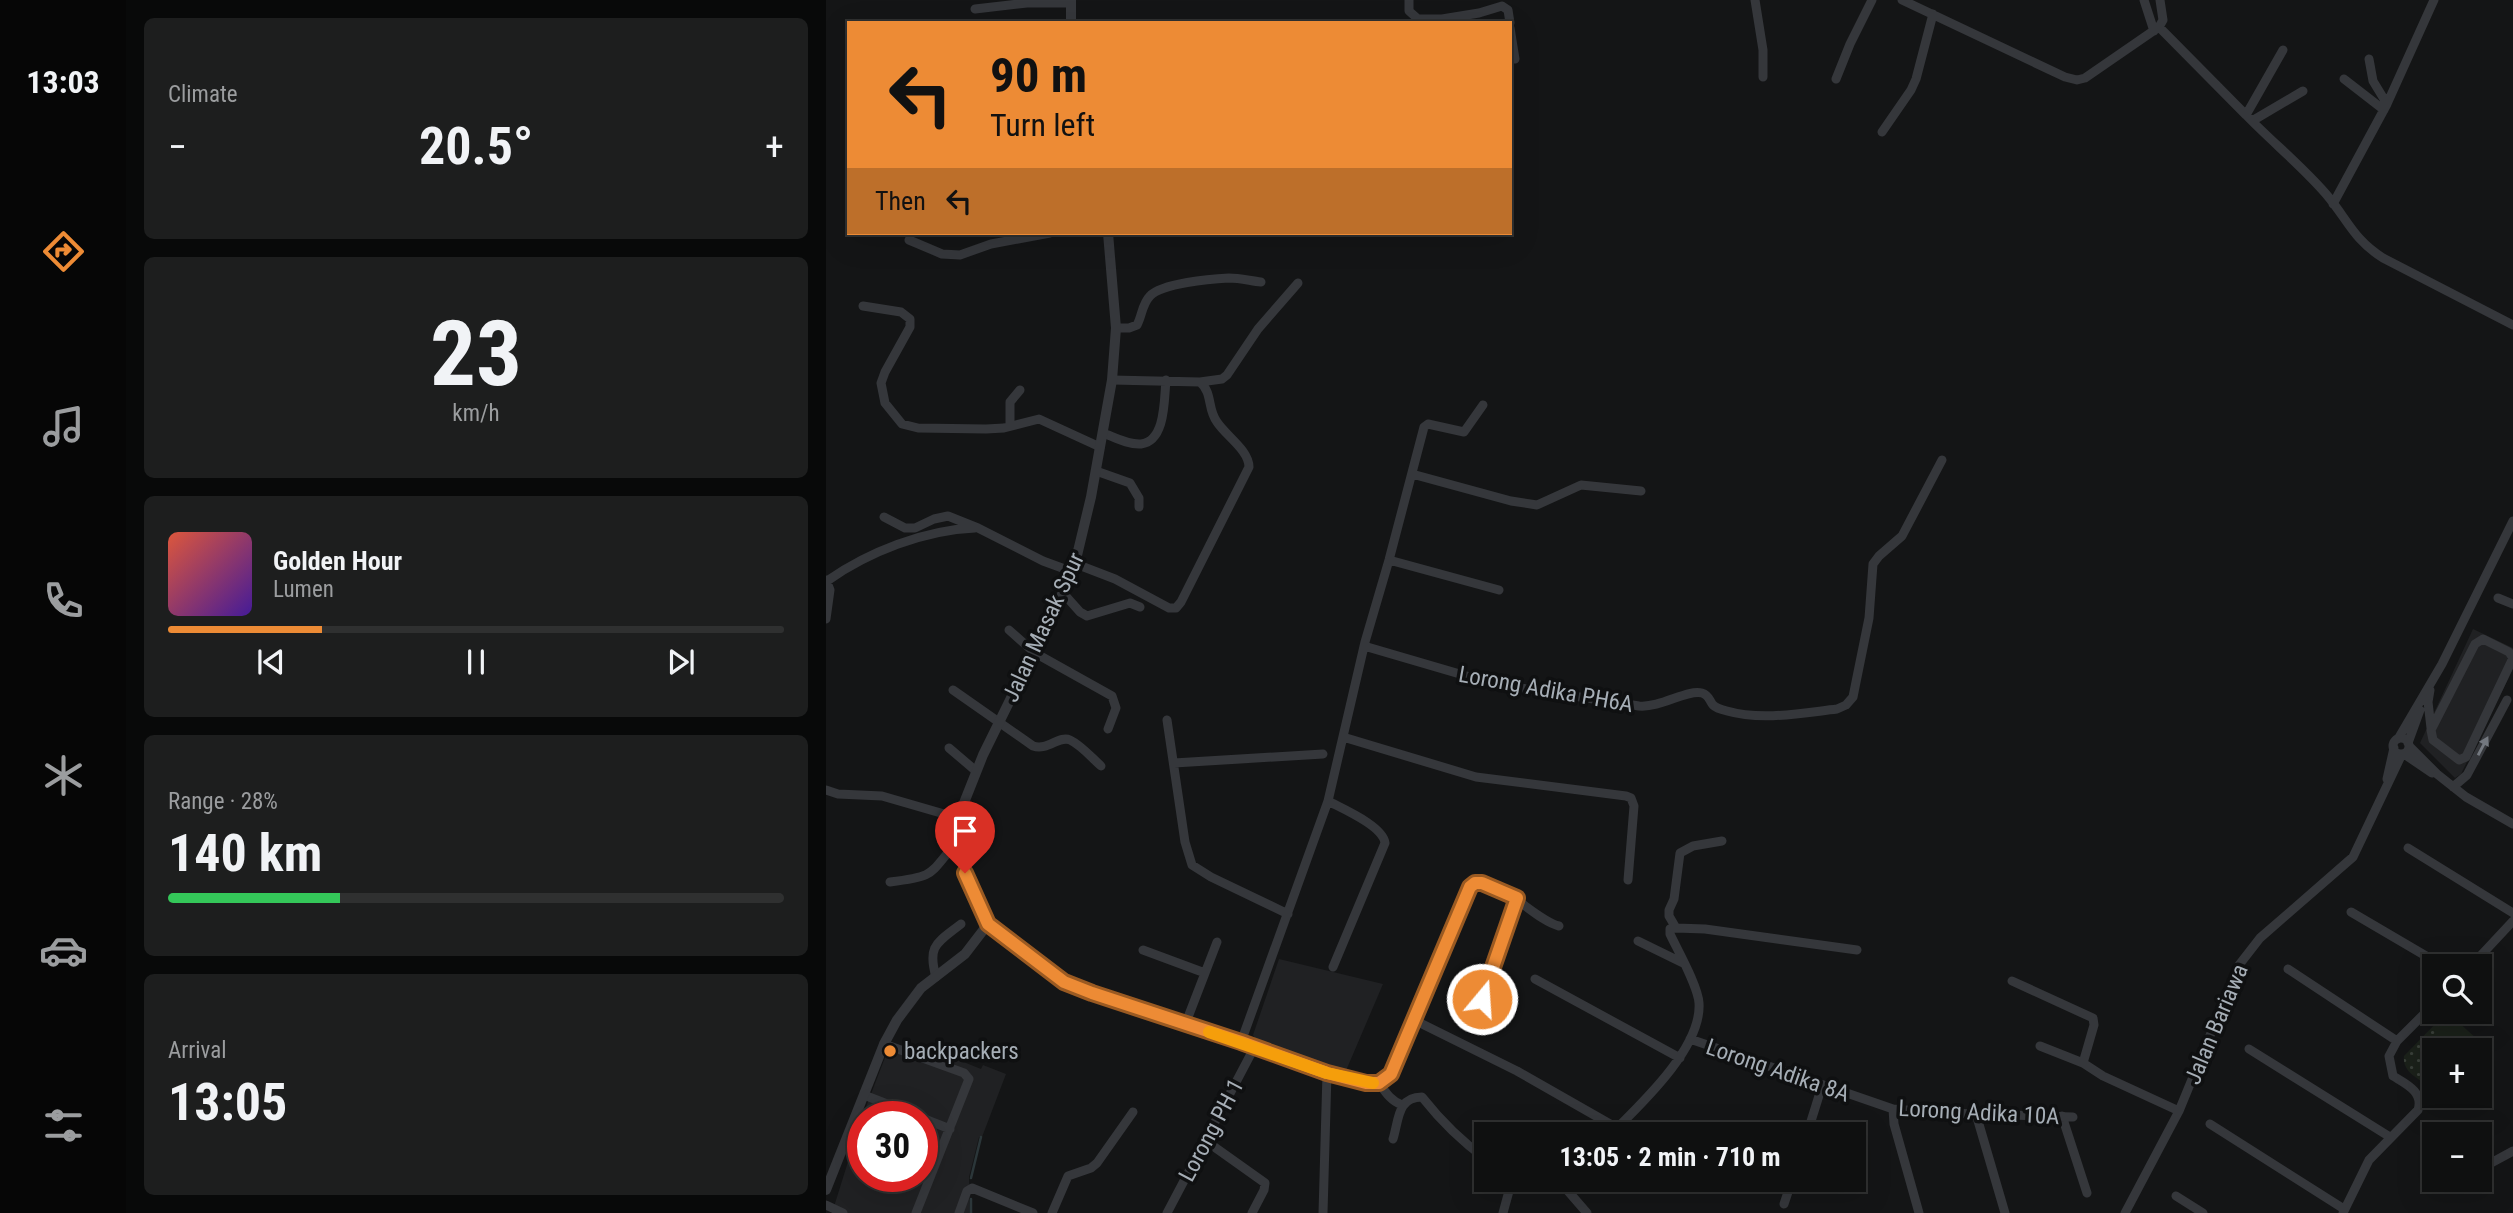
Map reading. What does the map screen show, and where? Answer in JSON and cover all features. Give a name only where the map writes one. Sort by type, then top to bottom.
[{"type":"street","points":[[1409,0],[1407,7],[1418,19],[1442,21],[1502,6],[1508,10],[1509,21]]},
{"type":"street","points":[[1755,0],[1763,50],[1763,76]]},
{"type":"street","points":[[1836,79],[1872,0]]},
{"type":"street","points":[[1902,0],[2065,77],[2077,80],[2085,78],[2157,29],[2163,20],[2160,0]]},
{"type":"street","points":[[2144,0],[2157,29],[2314,182],[2356,237],[2372,251],[2513,325]]},
{"type":"street","points":[[2333,204],[2386,107],[2434,0]]},
{"type":"street","points":[[975,9],[1027,3],[1071,2],[1071,21]]},
{"type":"street","points":[[1882,132],[1916,79],[1933,14]]},
{"type":"street","points":[[1512,36],[1516,59]]},
{"type":"street","points":[[2249,118],[2283,50]]},
{"type":"street","points":[[2369,59],[2373,80],[2386,107]]},
{"type":"street","points":[[2344,79],[2386,107]]},
{"type":"street","points":[[2249,118],[2304,91]]},
{"type":"street","points":[[909,240],[949,256],[1026,235]]},
{"type":"street","name":"Jalan Masak Spur","points":[[988,924],[965,873],[957,842],[958,818],[976,771],[1075,568],[1112,380],[1116,328],[1108,235]]},
{"type":"street","points":[[1116,328],[1137,325],[1147,300],[1161,290],[1187,283],[1231,278],[1261,282]]},
{"type":"street","points":[[1112,380],[1200,382],[1222,379],[1227,376],[1258,329],[1298,283]]},
{"type":"street","points":[[863,306],[901,312],[910,319],[910,327],[881,383],[885,403],[896,419],[911,428],[986,429],[1033,420],[1044,421],[1100,447]]},
{"type":"street","points":[[1103,433],[1131,443],[1151,441],[1162,416],[1166,380]]},
{"type":"street","points":[[884,517],[905,528],[915,528],[948,516],[1043,561],[1115,579],[1169,608],[1178,606],[1249,467],[1247,458],[1216,422],[1209,392],[1200,382]]},
{"type":"street","points":[[1010,426],[1010,402],[1020,390]]},
{"type":"street","points":[[1241,1042],[1328,801],[1364,646],[1390,560],[1424,426],[1428,424],[1464,432],[1483,405]]},
{"type":"street","name":"Lorong Adika PH6A","points":[[1364,646],[1494,684],[1648,707],[1701,693],[1708,696],[1718,708],[1747,715],[1828,710],[1846,705],[1853,697],[1864,646],[1873,564],[1902,536],[1942,460]]},
{"type":"street","points":[[1096,471],[1130,483],[1139,498],[1139,507]]},
{"type":"street","points":[[1412,474],[1511,501],[1537,505],[1581,485],[1641,491]]},
{"type":"street","name":"Jalan Bariawa","points":[[2126,1213],[2179,1111],[2239,965],[2260,938],[2353,857],[2385,791],[2423,698],[2513,520]]},
{"type":"street","points":[[826,619],[830,590],[826,581],[853,563],[955,528],[978,528]]},
{"type":"street","points":[[1390,560],[1499,590]]},
{"type":"street","points":[[1063,593],[1087,616],[1130,603],[1140,607]]},
{"type":"street","points":[[2498,598],[2513,604]]},
{"type":"street","points":[[1009,630],[1035,653],[1112,696],[1116,708],[1108,729]]},
{"type":"street","points":[[2430,684],[2428,702],[2432,740],[2456,759],[2463,759],[2513,658],[2509,652],[2483,639],[2475,644],[2431,730]]},
{"type":"street","points":[[953,690],[1039,748],[1049,747],[1064,739],[1071,740],[1101,766]]},
{"type":"street","points":[[2453,787],[2467,775],[2510,701],[2495,695]]},
{"type":"street","points":[[1167,720],[1185,842],[1192,865],[1210,877],[1288,914]]},
{"type":"street","points":[[1343,737],[1476,777],[1626,796],[1634,806],[1628,880]]},
{"type":"street","points":[[2403,747],[2453,787],[2513,824]]},
{"type":"street","points":[[949,748],[976,771]]},
{"type":"street","points":[[1174,763],[1324,754]]},
{"type":"street","points":[[826,790],[838,794],[882,796],[958,818]]},
{"type":"street","points":[[1328,801],[1377,829],[1384,837],[1385,843],[1333,967]]},
{"type":"street","points":[[1676,928],[1669,916],[1669,909],[1674,899],[1681,853],[1693,846],[1722,841]]},
{"type":"street","points":[[890,882],[927,876],[936,869],[957,842]]},
{"type":"street","points":[[2408,848],[2513,913]]},
{"type":"street","points":[[826,1190],[884,1044],[904,1009],[921,988],[965,954],[988,924],[1064,982],[1327,1073],[1366,1083],[1379,1083],[1391,1074],[1470,887],[1475,883],[1482,883],[1517,898],[1550,923],[1559,926]]},
{"type":"street","points":[[1482,999],[1517,898]]},
{"type":"street","points":[[2351,912],[2423,954]]},
{"type":"street","points":[[2482,954],[2513,921]]},
{"type":"street","points":[[936,977],[931,957],[932,948],[961,923]]},
{"type":"street","points":[[1623,1122],[1680,1058],[1690,1039],[1699,1005],[1670,929],[1857,950]]},
{"type":"street","points":[[1638,941],[1683,963]]},
{"type":"street","points":[[1185,1025],[1217,942]]},
{"type":"street","points":[[1143,950],[1205,973]]},
{"type":"street","points":[[2288,969],[2397,1041]]},
{"type":"street","points":[[1535,979],[1680,1058]]},
{"type":"street","points":[[2012,981],[2093,1018],[2094,1025],[2083,1063]]},
{"type":"street","points":[[2210,1124],[2344,1211],[2362,1170],[2390,1137],[2414,1116],[2420,1105],[2416,1093],[2393,1076],[2389,1056],[2397,1041],[2422,1016]]},
{"type":"street","points":[[1414,1020],[1517,1071],[1599,1122]]},
{"type":"street","name":"Lorong Adika 8A","points":[[1690,1039],[1889,1107]]},
{"type":"street","points":[[884,1044],[968,1077],[916,1213]]},
{"type":"street","points":[[2040,1046],[2083,1063],[2103,1076],[2179,1111]]},
{"type":"street","name":"Lorong PH 1","points":[[1167,1213],[1254,1048]]},
{"type":"street","points":[[2249,1049],[2390,1137]]},
{"type":"street","points":[[1323,1213],[1327,1073]]},
{"type":"street","points":[[1379,1083],[1387,1095],[1402,1105]]},
{"type":"street","points":[[1811,1122],[1822,1086]]},
{"type":"street","points":[[864,1095],[879,1101]]},
{"type":"street","points":[[1393,1139],[1402,1105],[1411,1097],[1422,1097],[1447,1128],[1474,1149]]},
{"type":"street","points":[[1889,1107],[1919,1213]]},
{"type":"street","name":"Lorong Adika 10A","points":[[1889,1107],[1976,1114],[2073,1117]]},
{"type":"street","points":[[1052,1213],[1068,1177],[1097,1163],[1133,1112]]},
{"type":"street","points":[[1976,1114],[2005,1213]]},
{"type":"street","points":[[2062,1116],[2087,1193]]},
{"type":"street","points":[[938,1124],[950,1129]]},
{"type":"street","points":[[1206,1141],[1265,1182],[1265,1190],[1252,1213]]},
{"type":"street","points":[[2492,1164],[2513,1152]]},
{"type":"street","points":[[959,1213],[970,1189],[975,1188],[1033,1213]]},
{"type":"street","points":[[1503,1213],[1509,1192]]},
{"type":"street","points":[[1572,1192],[1587,1213]]},
{"type":"street","points":[[1784,1203],[1788,1192]]},
{"type":"street","points":[[2176,1196],[2203,1213]]},
{"type":"street","points":[[826,1205],[843,1213]]},
{"type":"shaded area","points":[[2473,629],[2513,648],[2513,669],[2461,774],[2455,778],[2420,743]]},
{"type":"shaded area","points":[[1279,959],[1383,984],[1345,1073],[1256,1040],[1253,1035]]},
{"type":"shaded area","points":[[2435,1024],[2460,1024],[2476,1038],[2422,1038],[2422,1081],[2406,1068],[2404,1056]]},
{"type":"shaded area","points":[[2440,1024],[2454,1024],[2470,1038],[2442,1038],[2434,1031]]},
{"type":"shaded area","points":[[891,1042],[939,1058],[941,1053],[981,1069],[983,1065],[1006,1074],[982,1137],[979,1137],[969,1177],[970,1213],[832,1213],[847,1165],[847,1192],[938,1192],[938,1101],[868,1101]]},
{"type":"waterway","points":[[971,1178],[981,1137]]},
{"type":"waterway","points":[[971,1199],[971,1213]]},
{"type":"slow traffic","points":[[1209,1032],[1303,1066],[1351,1080],[1373,1083]]},
{"type":"place","name":"backpackers","points":[[890,1051]]},
{"type":"route","points":[[965,873],[988,924],[1064,982],[1303,1066],[1366,1083],[1379,1083],[1391,1074],[1470,887],[1478,882],[1517,898],[1482,999]]}]
